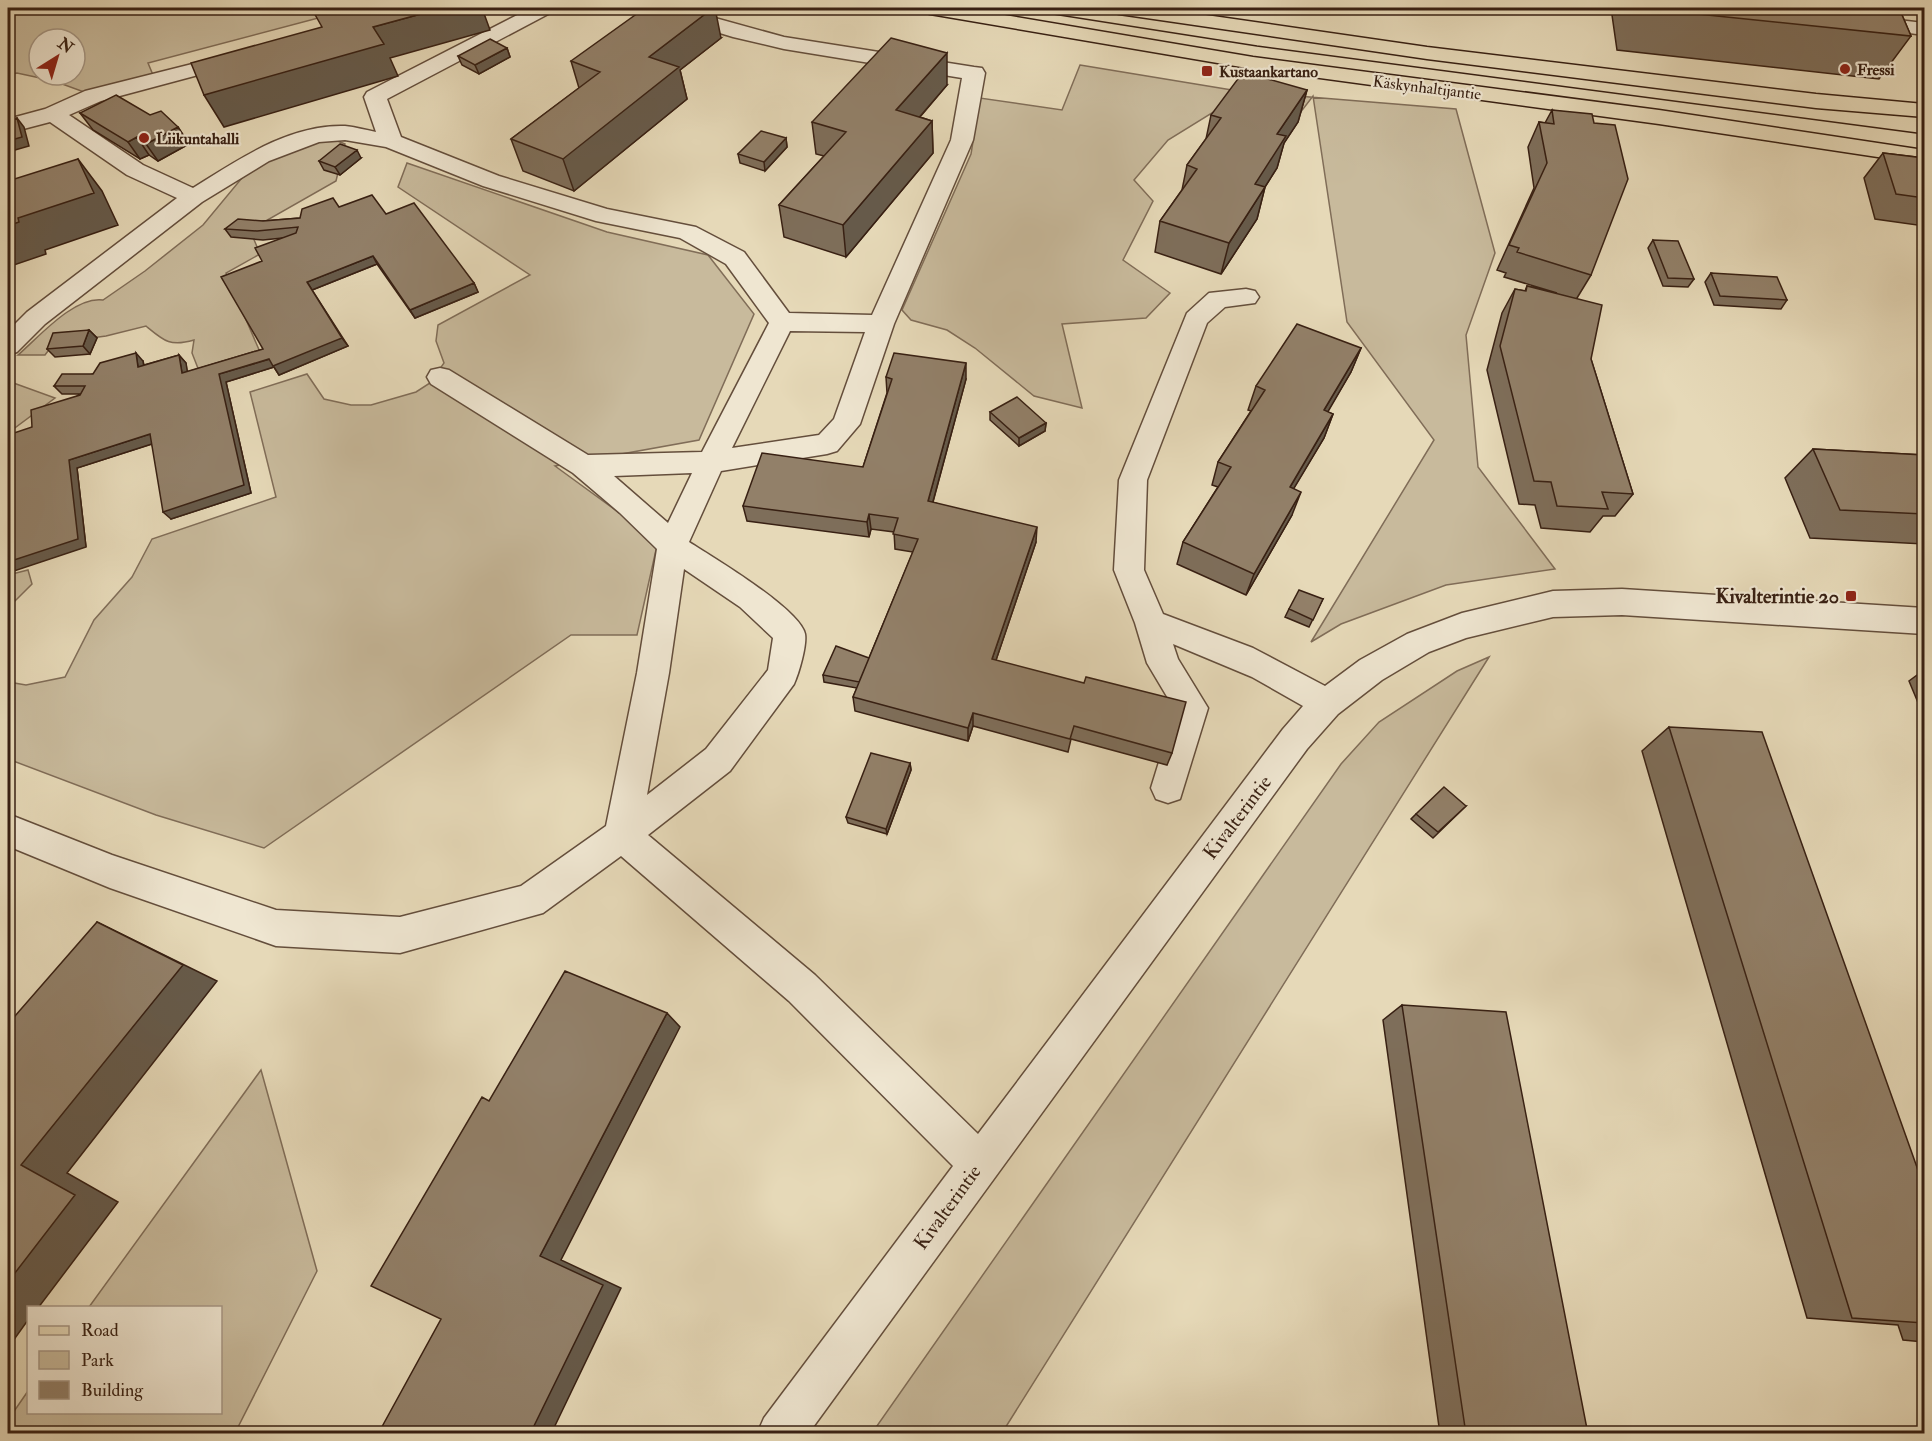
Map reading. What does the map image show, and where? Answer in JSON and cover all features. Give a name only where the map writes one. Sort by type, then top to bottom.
[{"type":"main road","name":"Käskynhaltijantie","points":[[930,8],[1243,62],[1659,117],[1924,157]]},
{"type":"main road","name":"Käskynhaltijantie","points":[[1119,8],[1427,53],[1816,101],[1924,111]]},
{"type":"street","points":[[391,141],[375,98],[545,8]]},
{"type":"street","points":[[583,466],[711,462],[826,444],[834,438],[846,424],[881,324],[962,140],[974,73],[784,43],[740,33],[677,13],[637,8]]},
{"type":"street","points":[[1849,20],[1924,29]]},
{"type":"street","points":[[8,126],[53,114],[93,96],[256,54]]},
{"type":"street","points":[[53,114],[135,170],[194,197]]},
{"type":"street","points":[[8,346],[36,318],[194,197],[261,156],[315,135],[345,133],[391,141],[491,182],[604,216],[687,232],[735,258],[782,322]]},
{"type":"street","points":[[1168,788],[1192,708],[1163,663],[1129,570],[1133,480],[1196,319],[1218,299],[1246,297]]},
{"type":"street","points":[[782,322],[881,324]]},
{"type":"street","points":[[622,836],[653,673],[672,546],[711,462],[782,322]]},
{"type":"street","points":[[8,830],[110,871],[276,928],[400,935],[530,901],[622,836],[718,760],[783,674],[789,634],[751,598],[672,546],[630,505],[583,466],[440,377]]},
{"type":"street","name":"Kivalterintie","points":[[780,1434],[979,1162],[1295,739],[1326,704],[1371,670],[1418,643],[1462,626],[1553,604],[1622,602],[1924,621]]},
{"type":"street","points":[[1150,623],[1221,648],[1284,677],[1326,704]]},
{"type":"street","points":[[622,836],[802,988],[947,1134],[979,1162]]},
{"type":"green space","points":[[8,8],[356,8],[148,63],[153,75],[84,92],[70,87],[87,87],[87,27],[27,27],[27,75],[17,73],[8,75]]},
{"type":"green space","points":[[1080,65],[1238,91],[1312,97],[1300,113],[1236,98],[1168,140],[1134,180],[1153,201],[1123,260],[1170,293],[1146,318],[1062,324],[1082,408],[1034,396],[975,348],[947,330],[911,320],[902,310],[971,154],[980,98],[1062,110]]},
{"type":"green space","points":[[1313,97],[1456,109],[1495,253],[1466,335],[1478,467],[1555,569],[1446,585],[1341,624],[1311,642],[1434,440],[1347,322]]},
{"type":"green space","points":[[323,135],[345,144],[336,181],[250,230],[260,254],[226,273],[263,359],[201,376],[192,353],[194,340],[173,343],[158,336],[146,326],[106,336],[54,343],[45,355],[18,355],[69,311],[92,300],[103,300],[145,271],[203,225],[251,167]]},
{"type":"green space","points":[[407,163],[607,232],[708,255],[754,314],[699,440],[555,466],[658,541],[637,635],[571,635],[264,848],[156,815],[8,759],[8,682],[26,685],[65,677],[94,620],[132,577],[152,539],[276,497],[250,392],[307,374],[324,399],[351,405],[371,405],[416,392],[430,383],[444,363],[436,341],[438,325],[530,275],[398,187]]},
{"type":"green space","points":[[8,381],[55,398],[8,433]]},
{"type":"green space","points":[[28,570],[32,584],[12,604],[8,603],[8,575]]},
{"type":"green space","points":[[1489,657],[1002,1433],[872,1433],[1341,764],[1379,722],[1457,671]]},
{"type":"green space","points":[[261,1070],[317,1271],[235,1433],[8,1433],[8,1420],[27,1392],[27,1414],[222,1414],[222,1306],[90,1306]]},
{"type":"building","points":[[326,8],[443,8],[373,27],[384,44],[204,95],[191,63],[322,27],[313,11]]},
{"type":"building","points":[[645,8],[713,8],[649,57],[679,67],[563,159],[511,139],[600,72],[571,61]]},
{"type":"building","points":[[1639,8],[1899,8],[1911,36]]},
{"type":"building","points":[[891,38],[947,53],[896,110],[932,121],[843,225],[779,205],[846,132],[812,122]]},
{"type":"building","points":[[490,39],[507,48],[475,65],[458,56]]},
{"type":"building","points":[[1243,72],[1307,90],[1277,134],[1286,136],[1255,184],[1265,187],[1229,243],[1160,221],[1197,169],[1187,165],[1221,118],[1211,115]]},
{"type":"building","points":[[116,95],[150,115],[161,111],[178,127],[146,144],[137,137],[128,142],[80,113]]},
{"type":"building","points":[[1552,110],[1592,114],[1594,123],[1615,125],[1628,179],[1591,275],[1517,252],[1519,248],[1509,245],[1547,163],[1539,122],[1554,124]]},
{"type":"building","points":[[17,118],[22,137],[8,141],[8,121]]},
{"type":"building","points":[[761,131],[786,138],[764,162],[738,154]]},
{"type":"building","points":[[340,144],[357,150],[335,167],[319,161]]},
{"type":"building","points":[[1883,153],[1924,158],[1924,198],[1896,194]]},
{"type":"building","points":[[78,159],[94,193],[18,218],[19,222],[8,226],[8,181]]},
{"type":"building","points":[[372,195],[386,214],[414,203],[474,283],[410,310],[373,256],[307,282],[342,338],[273,366],[269,359],[219,374],[244,485],[163,512],[150,434],[69,460],[78,539],[8,562],[8,435],[32,427],[31,410],[80,395],[85,386],[54,386],[62,374],[93,374],[100,363],[136,353],[138,367],[179,355],[182,373],[263,349],[221,277],[262,261],[255,248],[296,233],[298,227],[257,231],[225,229],[238,219],[263,221],[300,218],[302,209],[333,198],[339,207]]},
{"type":"building","points":[[1653,240],[1678,241],[1694,279],[1668,278]]},
{"type":"building","points":[[1711,273],[1777,277],[1787,300],[1720,296]]},
{"type":"building","points":[[1527,286],[1602,305],[1591,359],[1633,494],[1602,492],[1608,509],[1557,506],[1551,482],[1534,481],[1500,346],[1515,289],[1526,291]]},
{"type":"building","points":[[1297,324],[1361,348],[1324,410],[1333,414],[1290,487],[1301,492],[1254,574],[1183,542],[1231,467],[1218,462],[1265,390],[1256,386]]},
{"type":"building","points":[[89,330],[83,346],[47,349],[53,333]]},
{"type":"building","points":[[894,353],[966,363],[928,501],[1037,527],[992,659],[1084,683],[1086,677],[1186,702],[1172,753],[1074,726],[1070,739],[973,713],[968,728],[853,697],[918,539],[893,534],[898,518],[869,514],[867,522],[743,506],[762,453],[863,467],[892,379],[886,377]]},
{"type":"building","points":[[1017,397],[1046,423],[1019,438],[990,412]]},
{"type":"building","points":[[1813,449],[1924,455],[1924,514],[1840,510]]},
{"type":"building","points":[[1299,590],[1323,599],[1313,620],[1289,609]]},
{"type":"building","points":[[836,646],[869,658],[859,682],[823,675]]},
{"type":"building","points":[[1669,727],[1762,732],[1924,1187],[1924,1323],[1852,1318]]},
{"type":"building","points":[[871,753],[910,763],[886,829],[846,817]]},
{"type":"building","points":[[1444,787],[1466,806],[1438,832],[1416,814]]},
{"type":"building","points":[[97,922],[183,965],[21,1165],[75,1195],[8,1282],[8,1024]]},
{"type":"building","points":[[565,971],[667,1013],[540,1256],[603,1285],[530,1434],[378,1434],[441,1319],[371,1286],[482,1097],[489,1101]]},
{"type":"building","points":[[1402,1005],[1506,1012],[1588,1434],[1466,1434]]},
{"type":"tram line","points":[[1014,8],[1257,46],[1924,134]]},
{"type":"place","name":"Fressi","points":[[1845,69]]},
{"type":"place","name":"Kustaankartano","points":[[1207,71]]},
{"type":"place","name":"Liikuntahalli","points":[[144,138]]},
{"type":"place","name":"Kivalterintie 20","points":[[1851,596]]}]
